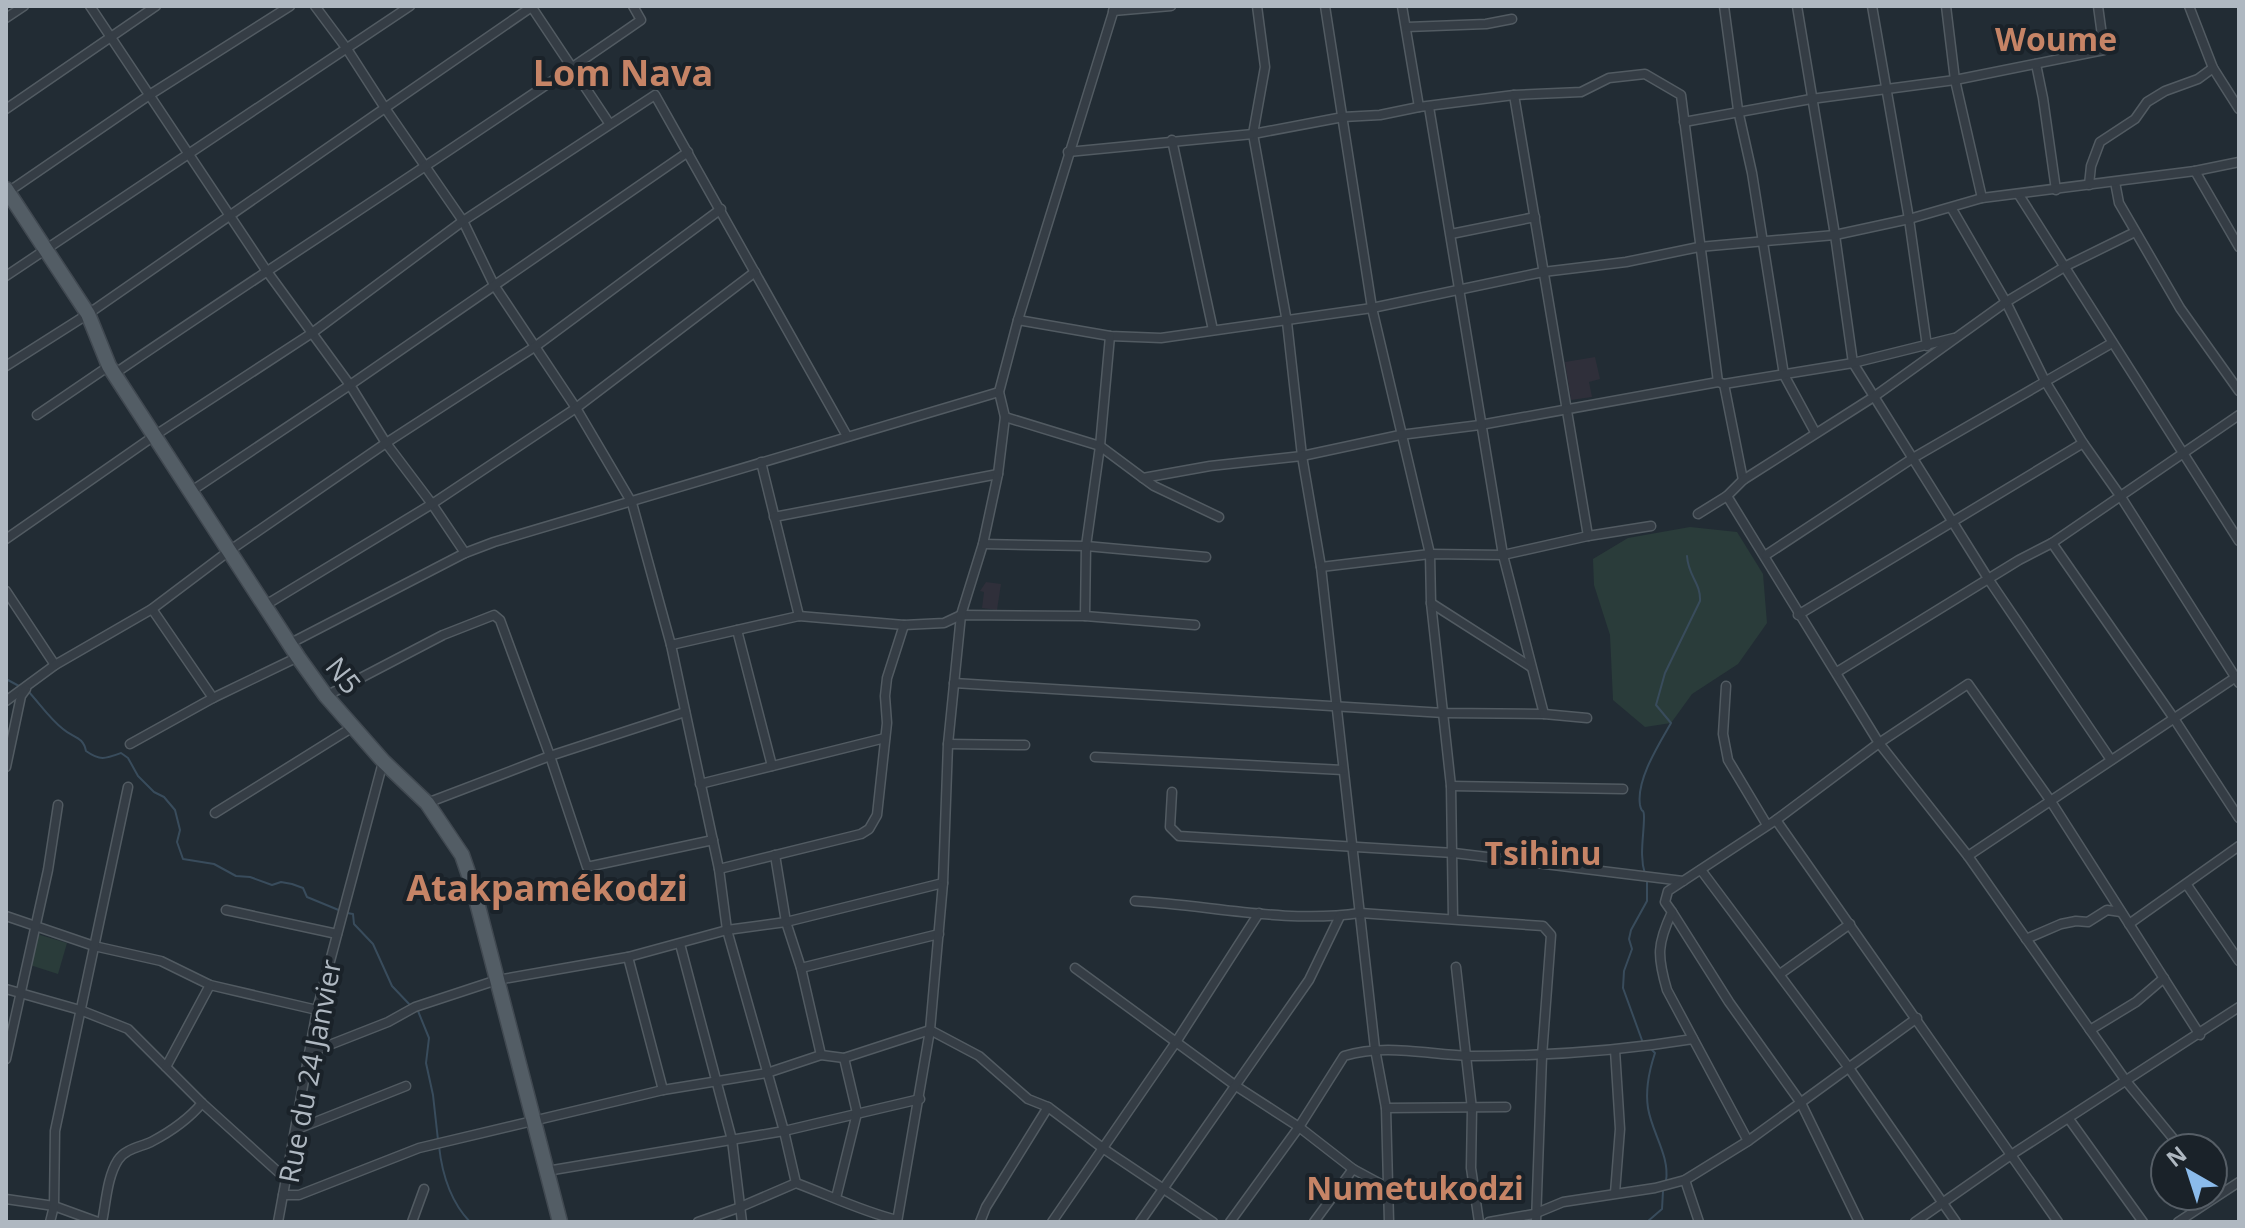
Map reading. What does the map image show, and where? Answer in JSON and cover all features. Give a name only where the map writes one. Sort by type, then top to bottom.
[{"type":"main road","name":"N5","points":[[7,191],[88,314],[112,370],[289,644],[326,696],[384,762],[427,803],[462,855],[560,1222]]},
{"type":"street","points":[[6,18],[24,6]]},
{"type":"street","points":[[90,6],[266,270],[350,385],[386,443],[465,553]]},
{"type":"street","points":[[6,109],[156,6]]},
{"type":"street","points":[[7,191],[290,6]]},
{"type":"street","points":[[315,6],[463,221],[494,285],[576,408],[632,503],[671,645],[719,869],[727,930],[796,1183]]},
{"type":"street","points":[[6,276],[410,6]]},
{"type":"street","points":[[6,366],[88,314],[532,6],[609,123]]},
{"type":"street","points":[[37,415],[427,167],[572,68],[641,20],[633,6]]},
{"type":"street","points":[[698,1222],[796,1183],[861,1211],[897,1221],[930,1030],[943,883],[948,744],[961,615],[983,544],[998,474],[1005,417],[999,392],[1068,152],[1114,8],[1171,6]]},
{"type":"street","points":[[1257,6],[1265,67],[1253,134],[1287,322],[1302,456],[1321,567],[1375,1049],[1386,1108],[1389,1222]]},
{"type":"street","points":[[1325,6],[1372,308],[1430,554],[1431,603],[1451,786],[1453,919]]},
{"type":"street","points":[[1402,6],[1419,107]]},
{"type":"street","points":[[1724,6],[1738,110],[1752,173],[1784,375],[1815,432]]},
{"type":"street","points":[[1797,6],[1853,363],[1989,580],[2111,760]]},
{"type":"street","points":[[1872,6],[1909,219],[1927,346]]},
{"type":"street","points":[[1946,6],[1955,80],[1982,198]]},
{"type":"street","points":[[1684,122],[1738,110],[1955,80],[2104,50],[2098,6]]},
{"type":"street","points":[[2189,6],[2213,68],[2239,109]]},
{"type":"street","points":[[1407,27],[1486,24],[1512,19]]},
{"type":"street","points":[[2036,64],[2056,190]]},
{"type":"street","points":[[2089,185],[2091,166],[2100,142],[2135,119],[2147,102],[2165,91],[2198,79],[2213,68]]},
{"type":"street","points":[[1068,152],[1253,134],[1343,117],[1380,115],[1514,95],[1581,92],[1609,78],[1645,74],[1681,95],[1699,247],[1721,383],[1743,480]]},
{"type":"street","points":[[6,539],[154,436],[312,333],[463,221],[655,95],[847,436]]},
{"type":"street","points":[[1514,95],[1588,536]]},
{"type":"street","points":[[1429,107],[1503,555],[1544,714]]},
{"type":"street","points":[[1172,140],[1213,330]]},
{"type":"street","points":[[190,492],[688,152]]},
{"type":"street","points":[[1018,320],[1110,336],[1161,338],[1287,322],[1372,308],[1543,272],[1626,262],[1699,247],[1835,235],[1952,209],[1982,198],[2195,171],[2239,162]]},
{"type":"street","points":[[2195,171],[2239,247]]},
{"type":"street","points":[[2115,182],[2119,203],[2180,308],[2239,391]]},
{"type":"street","points":[[2019,195],[2239,541]]},
{"type":"street","points":[[6,701],[55,665],[152,609],[229,551],[386,443],[536,346],[721,209]]},
{"type":"street","points":[[1952,209],[2006,302],[2045,381],[2238,679],[2173,717],[1968,856]]},
{"type":"street","points":[[1451,234],[1535,217]]},
{"type":"street","points":[[1698,514],[1815,432],[1875,396],[2006,302],[2066,266],[2135,232]]},
{"type":"street","points":[[264,606],[432,504],[576,408],[755,272]]},
{"type":"street","points":[[1085,616],[1086,546],[1100,446],[1110,336]]},
{"type":"street","points":[[1143,478],[1210,466],[1302,456],[1400,435],[1480,425],[1784,375],[1853,363],[1954,338]]},
{"type":"street","points":[[1766,555],[1913,458],[2112,343]]},
{"type":"street","points":[[289,644],[465,553],[494,542],[999,392]]},
{"type":"street","points":[[1837,672],[2052,543],[2239,415]]},
{"type":"street","points":[[1005,417],[1100,446],[1154,486],[1219,517]]},
{"type":"street","points":[[1798,615],[2083,443]]},
{"type":"street","points":[[761,462],[799,616]]},
{"type":"street","points":[[774,517],[998,474]]},
{"type":"street","points":[[1727,496],[1879,743],[1968,856],[2126,1081],[2168,1132]]},
{"type":"street","points":[[1321,567],[1430,554],[1503,555],[1651,526]]},
{"type":"street","points":[[2052,543],[2239,818]]},
{"type":"street","points":[[983,544],[1086,546],[1206,557]]},
{"type":"street","points":[[6,591],[55,665]]},
{"type":"street","points":[[1431,603],[1531,667]]},
{"type":"street","points":[[152,609],[213,698]]},
{"type":"street","points":[[326,696],[443,635],[494,615],[500,620],[587,867],[713,840]]},
{"type":"street","points":[[671,645],[799,616],[904,625],[944,623],[961,615],[1085,616],[1195,625]]},
{"type":"street","points":[[719,869],[861,834],[869,829],[877,815],[887,678],[904,625]]},
{"type":"street","points":[[737,630],[772,766]]},
{"type":"street","points":[[130,744],[213,698],[298,657]]},
{"type":"street","points":[[954,683],[1444,713],[1544,714],[1587,718]]},
{"type":"street","points":[[1859,1222],[1801,1103],[1729,1002],[1665,902],[1666,896],[1668,891],[1968,684],[2050,800],[2200,1035]]},
{"type":"street","points":[[1726,686],[1723,734],[1728,760],[1850,924],[2058,1222]]},
{"type":"street","points":[[6,767],[21,696],[26,688]]},
{"type":"street","points":[[427,803],[550,756],[685,712]]},
{"type":"street","points":[[215,813],[353,727]]},
{"type":"street","points":[[700,784],[885,738]]},
{"type":"street","points":[[948,744],[1025,745]]},
{"type":"street","points":[[1095,757],[1343,770]]},
{"type":"street","name":"Rue du 24 Janvier","points":[[278,1222],[317,1010],[384,762]]},
{"type":"street","points":[[1451,786],[1623,789]]},
{"type":"street","points":[[50,1222],[54,1206],[55,1131],[128,787]]},
{"type":"street","points":[[1172,792],[1170,827],[1179,836],[1454,853],[1683,881]]},
{"type":"street","points":[[6,1059],[48,870],[58,805]]},
{"type":"street","points":[[2129,924],[2239,846]]},
{"type":"street","points":[[775,855],[786,922],[801,968],[821,1055]]},
{"type":"street","points":[[1701,870],[1849,1068],[1956,1222]]},
{"type":"street","points":[[309,1053],[388,1022],[415,1007],[497,980],[628,957],[727,930],[786,922],[943,883]]},
{"type":"street","points":[[2187,885],[2239,961]]},
{"type":"street","points":[[1135,901],[1259,913],[1340,916],[1360,913],[1538,924],[1551,935],[1535,1218]]},
{"type":"street","points":[[226,910],[337,934]]},
{"type":"street","points":[[2026,939],[2061,924],[2088,922],[2107,910],[2122,913]]},
{"type":"street","points":[[1672,912],[1659,939],[1659,964],[1667,990],[1748,1141]]},
{"type":"street","points":[[1052,1222],[1176,1042],[1259,913]]},
{"type":"street","points":[[6,916],[94,946],[161,961],[210,985],[317,1010]]},
{"type":"street","points":[[1140,1222],[1309,980],[1340,916]]},
{"type":"street","points":[[1780,974],[1850,924]]},
{"type":"street","points":[[801,968],[939,934]]},
{"type":"street","points":[[680,944],[732,1140],[742,1222]]},
{"type":"street","points":[[628,957],[663,1090]]},
{"type":"street","points":[[1456,967],[1468,1056],[1472,1109],[1471,1168],[1479,1222]]},
{"type":"street","points":[[1075,968],[1353,1169],[1390,1189]]},
{"type":"street","points":[[2090,1030],[2136,1002],[2164,978]]},
{"type":"street","points":[[166,1067],[210,985]]},
{"type":"street","points":[[6,989],[80,1010],[128,1029],[202,1103],[286,1179]]},
{"type":"street","points":[[1915,1222],[2011,1155],[2239,1007]]},
{"type":"street","points":[[1489,1222],[1535,1218],[1563,1202],[1655,1188],[1685,1180],[1748,1141],[1917,1018]]},
{"type":"street","points":[[283,1195],[299,1195],[419,1148],[663,1090],[767,1073],[821,1055],[844,1058],[930,1030],[979,1056],[1028,1099],[1048,1107],[1104,1149],[1213,1222]]},
{"type":"street","points":[[1230,1222],[1299,1127],[1344,1056],[1375,1049],[1468,1056],[1542,1056],[1693,1039]]},
{"type":"street","points":[[1615,1050],[1620,1129],[1615,1193]]},
{"type":"street","points":[[836,1198],[857,1113],[844,1058]]},
{"type":"street","points":[[296,1127],[406,1086]]},
{"type":"street","points":[[547,1171],[784,1131],[920,1099]]},
{"type":"street","points":[[6,1199],[54,1206],[100,1222],[113,1168],[122,1154],[174,1128],[190,1117],[202,1103]]},
{"type":"street","points":[[980,1222],[986,1207],[1048,1107]]},
{"type":"street","points":[[1386,1108],[1506,1107]]},
{"type":"street","points":[[2069,1119],[2143,1222]]},
{"type":"street","points":[[1314,1222],[1353,1169]]},
{"type":"street","points":[[1685,1180],[1699,1222]]},
{"type":"street","points":[[412,1222],[424,1189]]},
{"type":"shaded area","points":[[1595,357],[1600,379],[1589,382],[1592,397],[1571,400],[1565,362]]},
{"type":"shaded area","points":[[1690,527],[1737,532],[1763,574],[1767,623],[1738,664],[1692,694],[1671,723],[1645,727],[1613,700],[1610,635],[1594,585],[1593,559],[1628,538]]},
{"type":"shaded area","points":[[986,582],[1001,584],[997,610],[982,608],[984,592],[980,591]]},
{"type":"shaded area","points":[[37,934],[67,943],[58,974],[30,965]]},
{"type":"waterway","points":[[1645,874],[1641,785],[1671,723],[1656,705],[1665,673],[1700,601],[1687,556]]},
{"type":"waterway","points":[[6,679],[19,686]]},
{"type":"waterway","points":[[28,691],[58,725],[80,740],[86,751],[103,758],[121,753],[128,758],[138,776],[164,797],[175,810],[180,830],[177,842],[183,859],[214,864],[236,876],[250,877],[272,885],[281,882],[292,884],[303,888],[307,897],[341,911]]},
{"type":"waterway","points":[[1643,1043],[1623,988],[1624,971],[1632,949],[1629,939],[1647,901],[1647,880]]},
{"type":"waterway","points":[[347,913],[353,914],[354,924],[373,944],[392,986],[411,1006]]},
{"type":"waterway","points":[[418,1011],[429,1038],[426,1063],[438,1140]]},
{"type":"waterway","points":[[1651,1049],[1655,1053],[1648,1080],[1647,1101],[1663,1154],[1666,1181]]},
{"type":"waterway","points":[[439,1146],[448,1187],[470,1222]]},
{"type":"waterway","points":[[1647,1222],[1662,1209],[1663,1191]]},
{"type":"district","name":"Woume","points":[[2056,38]]},
{"type":"district","name":"Lom Nava","points":[[623,72]]},
{"type":"district","name":"Tsihinu","points":[[1543,852]]},
{"type":"district","name":"Atakpamékodzi","points":[[547,887]]},
{"type":"district","name":"Numetukodzi","points":[[1415,1187]]}]
